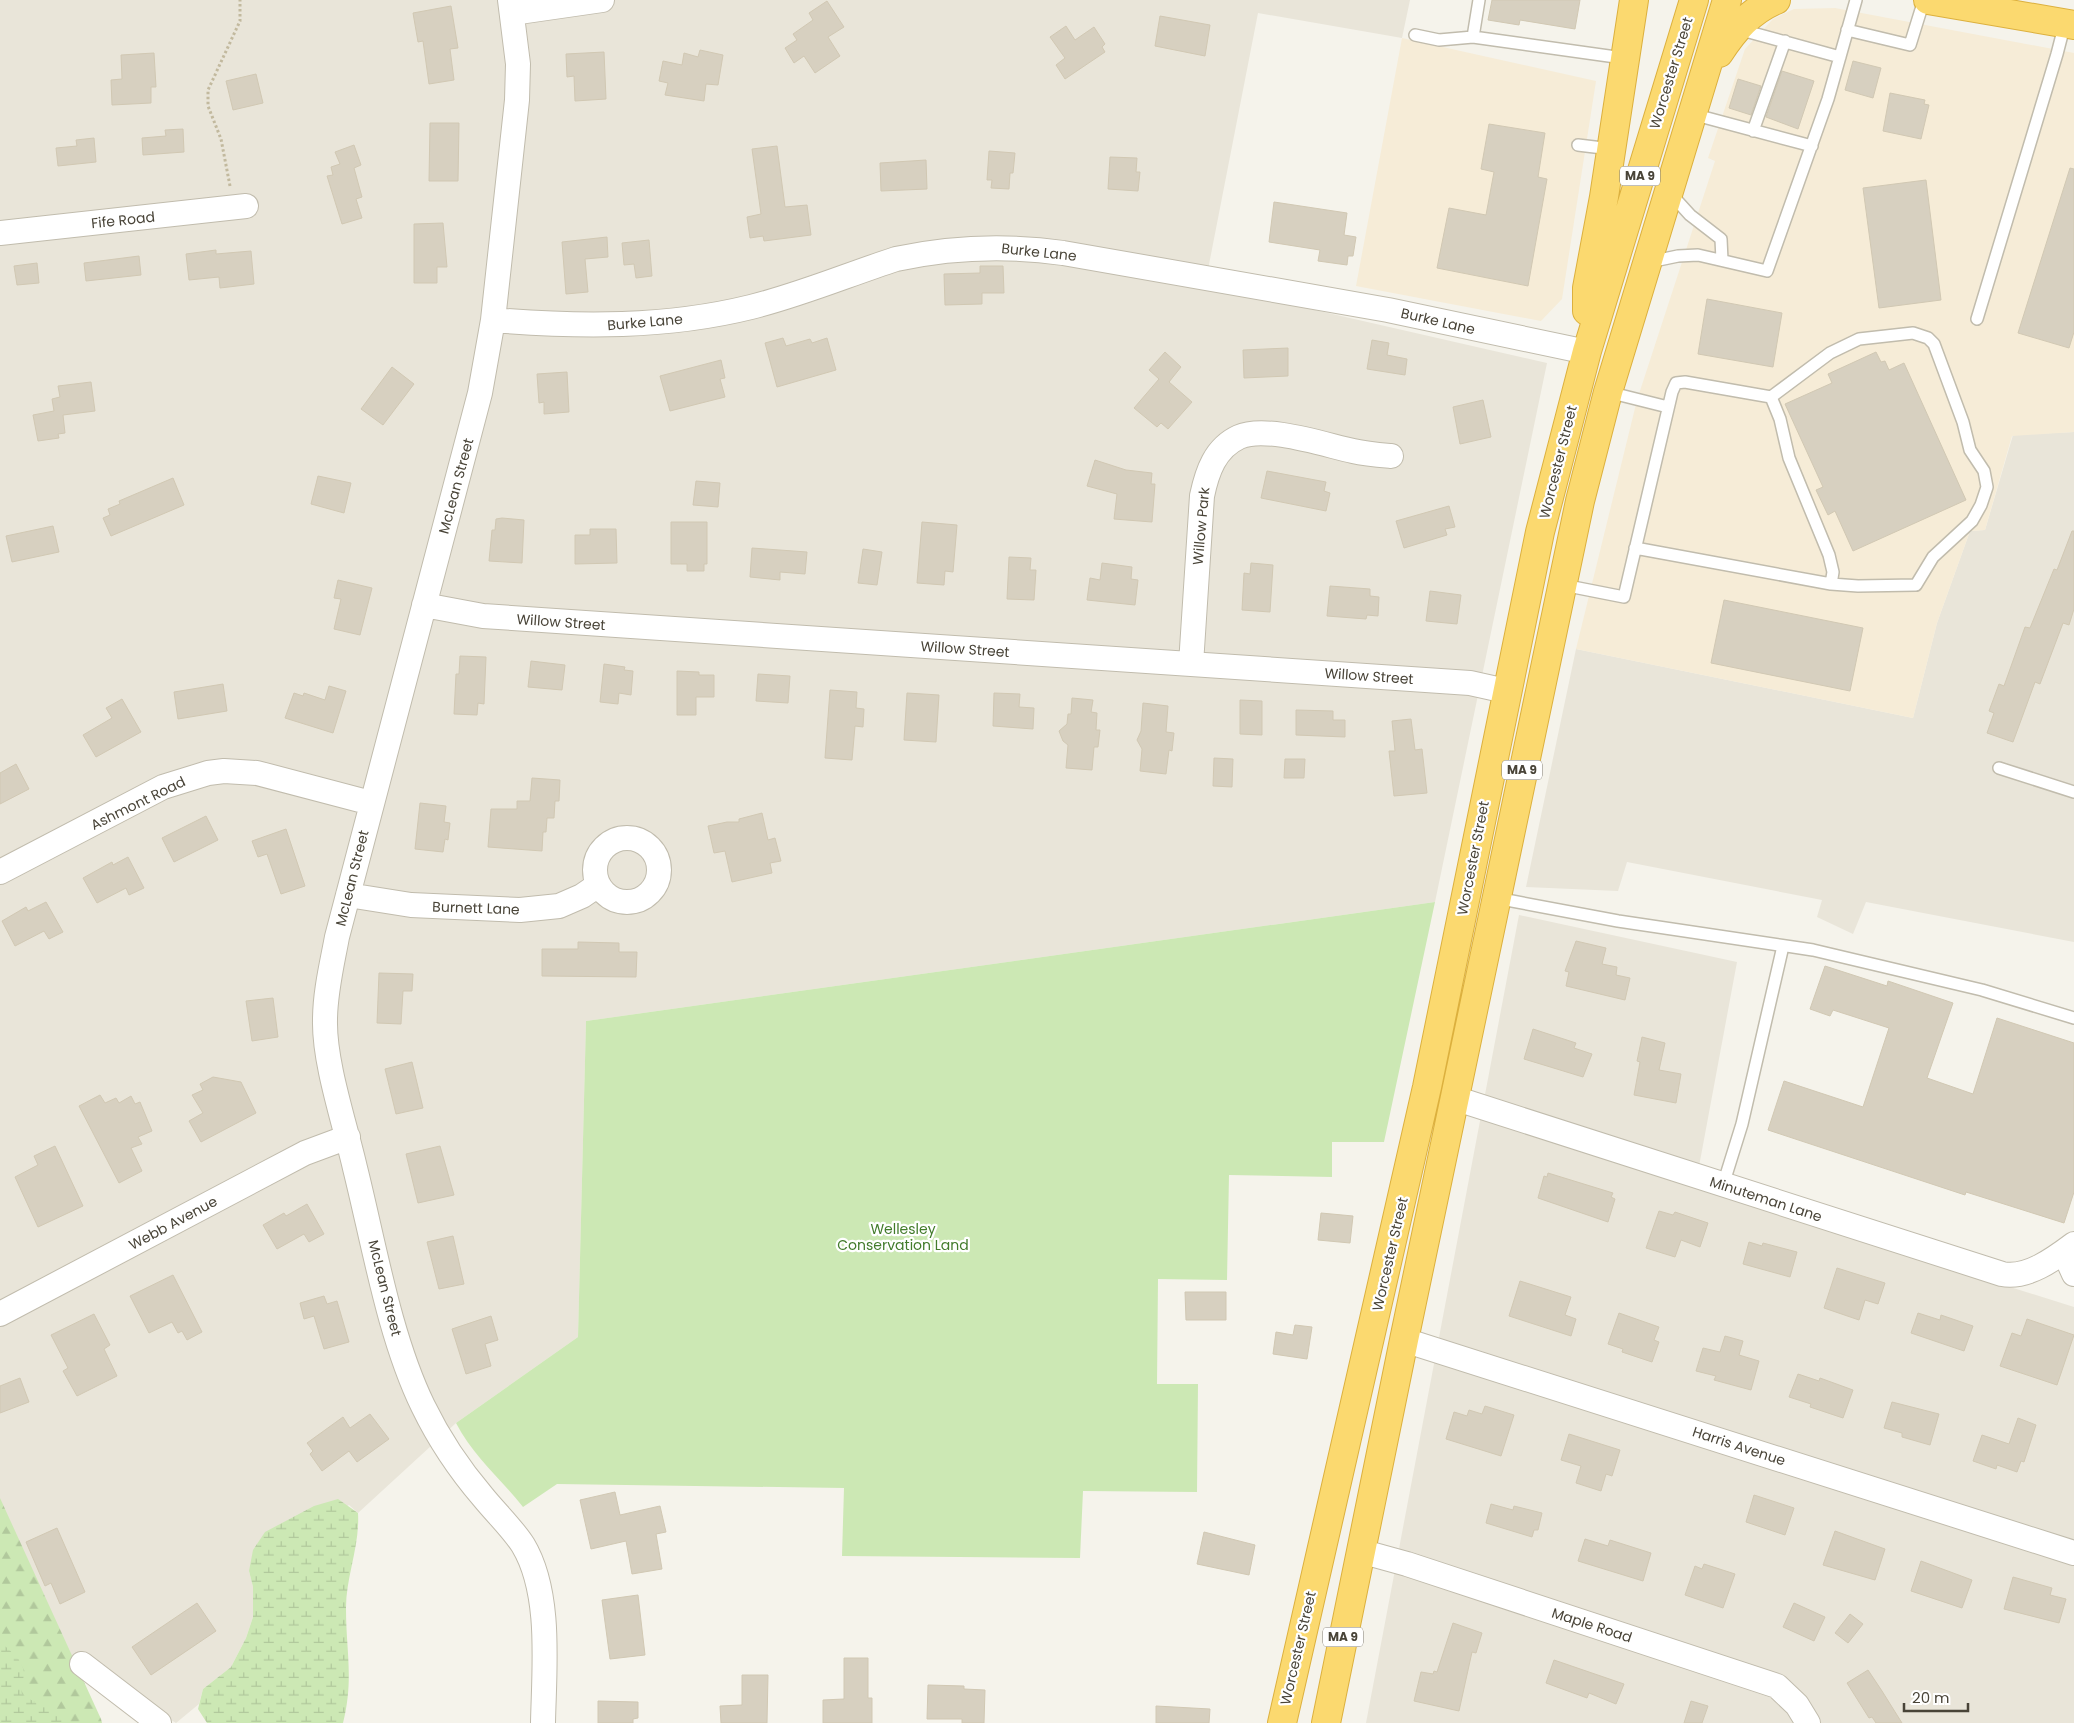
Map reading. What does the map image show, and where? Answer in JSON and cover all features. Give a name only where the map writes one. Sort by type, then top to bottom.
[{"type":"highway","points":[[1587,352],[1588,288],[1611,149],[1623,58],[1634,0]]},
{"type":"highway","name":"Worcester Street","points":[[1282,1723],[1427,1087],[1506,691],[1548,496],[1587,352],[1694,0]]},
{"type":"highway","name":"MA 9","points":[[1326,1723],[1561,585],[1608,392],[1727,0]]},
{"type":"highway","points":[[1702,82],[1736,28],[1753,12],[1776,0]]},
{"type":"highway","points":[[1928,0],[2071,23]]},
{"type":"street","points":[[511,7],[602,0]]},
{"type":"street","name":"McLean Street","points":[[511,7],[518,64],[518,90],[493,320],[480,393],[348,895],[328,984],[325,1020],[328,1054],[397,1339],[409,1374],[434,1427],[448,1451],[469,1480],[515,1534],[530,1559],[539,1591],[544,1626],[543,1723]]},
{"type":"street","name":"Fife Road","points":[[0,233],[240,207]]},
{"type":"street","name":"Burke Lane","points":[[493,320],[594,326],[687,318],[730,312],[774,301],[896,259],[916,254],[960,249],[1014,247],[1064,253],[1388,310],[1587,352]]},
{"type":"street","name":"Willow Park","points":[[1191,664],[1202,496],[1208,470],[1221,451],[1240,436],[1262,434],[1303,438],[1354,451],[1391,456]]},
{"type":"street","name":"Willow Street","points":[[424,605],[483,616],[1470,683],[1506,691]]},
{"type":"street","name":"Ashmont Road","points":[[0,872],[163,787],[208,773],[224,771],[257,773],[371,803]]},
{"type":"street","name":"Burnett Lane","points":[[348,895],[412,905],[520,910],[559,906],[582,896],[598,884]]},
{"type":"street","name":"Minuteman Lane","points":[[1454,1098],[2002,1274],[2019,1275],[2033,1270],[2069,1248]]},
{"type":"street","name":"Webb Avenue","points":[[0,1314],[305,1153],[348,1138]]},
{"type":"street","points":[[2069,1248],[2074,1274]]},
{"type":"street","name":"Harris Avenue","points":[[1404,1340],[2074,1553]]},
{"type":"street","name":"Maple Road","points":[[1360,1551],[1407,1564],[1778,1686],[1797,1705],[1808,1723]]},
{"type":"street","points":[[82,1664],[159,1723]]},
{"type":"lane","points":[[1473,37],[1479,0]]},
{"type":"lane","points":[[1647,262],[1685,255],[1722,260],[1767,271],[1812,146],[1856,0]]},
{"type":"lane","points":[[1848,30],[1910,45],[1924,0]]},
{"type":"lane","points":[[1977,319],[2051,77],[2071,23]]},
{"type":"lane","points":[[1736,28],[1840,57]]},
{"type":"lane","points":[[1416,35],[1439,40],[1473,37],[1623,58]]},
{"type":"lane","points":[[1753,131],[1785,41]]},
{"type":"lane","points":[[1692,114],[1812,146]]},
{"type":"lane","points":[[1578,144],[1611,149]]},
{"type":"lane","points":[[1669,191],[1690,216],[1721,238],[1722,260]]},
{"type":"lane","points":[[1561,585],[1624,597],[1634,548],[1668,407],[1674,387],[1680,382],[1771,397],[1821,359],[1852,342],[1875,336],[1909,333],[1928,338],[1937,348],[1963,422],[1970,450],[1987,479],[1986,493],[1978,513],[1961,533],[1933,557],[1916,585],[1858,586],[1831,584],[1634,548]]},
{"type":"lane","points":[[1608,392],[1668,407]]},
{"type":"lane","points":[[1771,397],[1782,425],[1789,458],[1829,555],[1833,572],[1831,584]]},
{"type":"lane","points":[[1999,768],[2074,792]]},
{"type":"lane","points":[[1496,898],[1618,921],[1812,950],[1982,990],[2074,1018]]},
{"type":"lane","points":[[1723,1185],[1742,1124],[1783,946]]},
{"type":"path","points":[[240,0],[240,21],[208,90],[208,106],[221,139],[240,207]]},
{"type":"shaded area","points":[[0,0],[1410,0],[1402,38],[1258,13],[1205,285],[1547,363],[1435,902],[586,1021],[578,1337],[456,1423],[358,1513],[349,1505],[249,1571],[253,1587],[253,1617],[246,1638],[231,1667],[203,1689],[199,1704],[176,1723],[67,1654],[0,1501]]},
{"type":"shaded area","points":[[1835,8],[2074,53],[2074,432],[2012,436],[1985,530],[1970,531],[1937,623],[1913,718],[1576,649],[1637,400],[1715,161],[1708,158],[1745,49],[1773,19],[1794,9]]},
{"type":"shaded area","points":[[1402,38],[1596,81],[1562,299],[1541,321],[1356,286]]},
{"type":"shaded area","points":[[2074,432],[2074,942],[1866,902],[1853,934],[1817,917],[1822,900],[1627,862],[1618,891],[1526,887],[1576,649],[1913,718],[1937,623],[1970,531],[1985,530],[2013,435]]},
{"type":"shaded area","points":[[1519,915],[1737,962],[1695,1188],[2074,1307],[2074,1723],[1366,1723]]},
{"type":"green space","name":"Wellesley Conservation Land","points":[[1435,902],[1384,1142],[1332,1142],[1332,1177],[1229,1175],[1227,1280],[1158,1279],[1157,1384],[1198,1384],[1197,1492],[1083,1491],[1080,1558],[842,1556],[844,1488],[557,1484],[523,1507],[479,1457],[456,1423],[578,1337],[586,1021]]},
{"type":"green space","points":[[0,1498],[101,1719],[102,1723],[0,1723]]},
{"type":"green space","points":[[338,1499],[358,1513],[357,1537],[348,1584],[346,1608],[349,1679],[343,1723],[207,1723],[198,1709],[203,1689],[231,1667],[246,1638],[253,1617],[253,1587],[249,1571],[253,1550],[265,1532],[314,1506]]},
{"type":"green space","points":[[0,1641],[18,1659],[23,1668],[22,1694],[39,1705],[61,1713],[68,1723],[0,1723]]},
{"type":"building","points":[[1492,0],[1580,0],[1575,29],[1520,20],[1519,25],[1488,20]]},
{"type":"building","points":[[827,1],[844,27],[828,37],[840,56],[815,73],[804,56],[794,63],[785,48],[797,40],[793,34],[813,20],[809,13]]},
{"type":"building","points":[[451,6],[458,48],[450,49],[454,80],[429,84],[423,41],[418,42],[413,13]]},
{"type":"building","points":[[1160,16],[1210,25],[1205,56],[1155,46]]},
{"type":"building","points":[[1066,26],[1075,40],[1094,27],[1105,44],[1102,47],[1105,52],[1065,79],[1056,65],[1065,58],[1050,37]]},
{"type":"building","points":[[700,50],[723,55],[718,85],[706,84],[704,101],[665,95],[668,83],[659,81],[663,61],[682,65],[684,53],[698,57]]},
{"type":"building","points":[[604,52],[606,99],[575,101],[574,76],[567,77],[566,54]]},
{"type":"building","points":[[154,53],[156,87],[151,87],[151,103],[112,105],[111,80],[122,79],[121,55]]},
{"type":"building","points":[[1853,61],[1881,68],[1873,98],[1845,90]]},
{"type":"building","points":[[1782,71],[1814,81],[1798,129],[1766,117]]},
{"type":"building","points":[[256,74],[263,103],[233,110],[226,81]]},
{"type":"building","points":[[1738,79],[1761,86],[1751,115],[1729,108]]},
{"type":"building","points":[[1890,93],[1925,100],[1924,104],[1929,105],[1921,139],[1883,131]]},
{"type":"building","points":[[430,123],[459,123],[458,181],[429,181]]},
{"type":"building","points":[[1489,124],[1545,133],[1538,177],[1547,179],[1528,286],[1437,268],[1449,208],[1486,215],[1494,172],[1481,169]]},
{"type":"building","points":[[183,129],[184,152],[143,155],[142,138],[166,136],[165,130]]},
{"type":"building","points":[[94,138],[96,162],[58,166],[56,148],[77,146],[76,140]]},
{"type":"building","points":[[354,145],[361,165],[354,168],[362,197],[356,199],[362,218],[342,224],[327,176],[333,175],[331,167],[340,164],[335,152]]},
{"type":"building","points":[[777,146],[785,207],[807,205],[811,235],[764,241],[763,236],[750,238],[747,217],[761,214],[752,149]]},
{"type":"building","points":[[989,151],[1015,153],[1013,173],[1010,173],[1009,189],[991,188],[992,180],[987,180]]},
{"type":"building","points":[[1110,157],[1137,158],[1136,172],[1140,172],[1138,191],[1108,189]]},
{"type":"building","points":[[926,160],[927,189],[881,191],[880,163]]},
{"type":"building","points":[[2070,168],[2074,169],[2074,332],[2069,348],[2018,333]]},
{"type":"building","points":[[1926,180],[1941,300],[1879,308],[1863,188]]},
{"type":"building","points":[[1274,202],[1347,213],[1344,235],[1356,237],[1353,256],[1348,256],[1347,265],[1318,261],[1320,250],[1269,242]]},
{"type":"building","points":[[443,223],[447,267],[437,267],[437,283],[414,283],[414,224]]},
{"type":"building","points":[[607,237],[608,257],[585,259],[588,292],[566,294],[562,242]]},
{"type":"building","points":[[649,240],[652,276],[636,278],[634,264],[624,265],[622,243]]},
{"type":"building","points":[[216,250],[216,254],[251,251],[254,284],[220,288],[219,277],[189,280],[186,254]]},
{"type":"building","points":[[139,256],[141,275],[86,281],[84,263]]},
{"type":"building","points":[[37,263],[39,283],[17,285],[14,266]]},
{"type":"building","points":[[980,266],[1003,266],[1004,293],[982,293],[982,304],[945,305],[944,274],[980,273]]},
{"type":"building","points":[[1707,299],[1782,313],[1773,367],[1698,354]]},
{"type":"building","points":[[783,338],[786,346],[810,339],[812,343],[827,338],[836,370],[777,387],[765,343]]},
{"type":"building","points":[[1372,340],[1389,343],[1387,355],[1407,359],[1405,375],[1367,369]]},
{"type":"building","points":[[1288,348],[1288,376],[1244,378],[1243,350]]},
{"type":"building","points":[[1165,352],[1181,367],[1169,382],[1192,402],[1168,429],[1161,423],[1157,427],[1134,408],[1159,379],[1149,370]]},
{"type":"building","points":[[1876,352],[1881,362],[1885,361],[1889,370],[1904,363],[1966,500],[1853,551],[1835,511],[1828,515],[1816,490],[1823,487],[1785,404],[1832,383],[1828,374]]},
{"type":"building","points":[[721,360],[725,378],[720,379],[725,397],[670,411],[660,376]]},
{"type":"building","points":[[392,367],[414,384],[383,425],[361,409]]},
{"type":"building","points":[[567,372],[569,412],[544,414],[544,402],[539,403],[537,374]]},
{"type":"building","points":[[91,382],[95,411],[63,415],[65,433],[58,434],[59,438],[38,441],[33,415],[54,411],[52,399],[60,397],[58,386]]},
{"type":"building","points":[[1483,400],[1491,437],[1460,444],[1453,407]]},
{"type":"building","points":[[1095,460],[1126,470],[1152,473],[1151,484],[1155,484],[1152,522],[1114,519],[1117,494],[1087,486]]},
{"type":"building","points":[[1267,471],[1326,482],[1324,491],[1330,493],[1326,511],[1261,498]]},
{"type":"building","points":[[318,476],[351,483],[344,513],[311,504]]},
{"type":"building","points":[[173,478],[184,505],[111,536],[103,518],[110,515],[108,509],[120,504],[119,501]]},
{"type":"building","points":[[696,481],[720,483],[718,507],[693,505]]},
{"type":"building","points":[[1449,506],[1455,527],[1445,529],[1447,535],[1404,548],[1396,521]]},
{"type":"building","points":[[496,519],[524,520],[522,563],[489,561],[492,530],[495,530]]},
{"type":"building","points":[[671,522],[707,522],[707,564],[704,564],[704,571],[687,571],[687,564],[671,564]]},
{"type":"building","points":[[922,522],[957,525],[953,572],[945,571],[944,585],[917,583]]},
{"type":"building","points":[[53,526],[59,552],[12,562],[6,536]]},
{"type":"building","points":[[590,529],[616,529],[617,563],[575,564],[575,535],[590,535]]},
{"type":"building","points":[[2072,531],[2074,531],[2074,609],[2069,625],[2063,623],[2040,684],[2035,682],[2013,742],[1987,733],[1994,713],[1989,711],[1999,684],[2004,686],[2025,627],[2030,628],[2054,569],[2057,570]]},
{"type":"building","points":[[752,548],[807,552],[805,574],[780,572],[780,580],[750,577]]},
{"type":"building","points":[[863,549],[882,552],[877,585],[858,583]]},
{"type":"building","points":[[1009,557],[1031,558],[1030,570],[1036,570],[1034,600],[1007,599]]},
{"type":"building","points":[[1102,563],[1132,567],[1131,579],[1138,580],[1135,605],[1087,600],[1090,578],[1100,580]]},
{"type":"building","points":[[1251,563],[1273,565],[1270,612],[1242,610],[1244,573],[1250,574]]},
{"type":"building","points":[[338,580],[372,588],[360,635],[334,629],[341,599],[334,598]]},
{"type":"building","points":[[1330,586],[1370,589],[1370,596],[1379,597],[1378,616],[1367,615],[1366,619],[1327,616]]},
{"type":"building","points":[[1430,591],[1461,595],[1457,624],[1426,621]]},
{"type":"building","points":[[1724,600],[1863,628],[1850,691],[1711,663]]},
{"type":"building","points":[[460,656],[486,657],[484,704],[478,703],[477,715],[454,714],[456,674],[459,674]]},
{"type":"building","points":[[531,661],[565,665],[562,690],[528,687]]},
{"type":"building","points":[[604,664],[625,667],[624,670],[633,671],[631,695],[619,693],[618,704],[600,702]]},
{"type":"building","points":[[677,671],[699,672],[699,675],[714,675],[714,697],[696,697],[696,715],[677,715]]},
{"type":"building","points":[[758,674],[790,676],[788,703],[756,701]]},
{"type":"building","points":[[223,684],[227,711],[178,719],[174,692]]},
{"type":"building","points":[[329,686],[346,691],[333,733],[285,718],[294,693],[303,696],[304,693],[325,700]]},
{"type":"building","points":[[830,690],[857,692],[856,708],[864,709],[863,727],[855,726],[852,760],[825,758]]},
{"type":"building","points":[[907,693],[939,695],[936,742],[904,740]]},
{"type":"building","points":[[994,693],[1020,694],[1019,707],[1034,708],[1033,729],[993,726]]},
{"type":"building","points":[[1072,698],[1093,700],[1091,712],[1097,713],[1096,730],[1100,730],[1098,747],[1094,747],[1092,770],[1066,768],[1068,745],[1063,741],[1059,731],[1067,724],[1068,714],[1071,714]]},
{"type":"building","points":[[122,699],[141,732],[96,757],[83,735],[112,718],[106,708]]},
{"type":"building","points":[[1240,700],[1262,701],[1262,735],[1240,734]]},
{"type":"building","points":[[1143,703],[1168,706],[1166,732],[1174,733],[1172,751],[1169,750],[1166,774],[1140,771],[1142,749],[1137,740],[1141,731]]},
{"type":"building","points":[[1296,710],[1333,711],[1333,720],[1345,720],[1345,737],[1296,735]]},
{"type":"building","points":[[1411,719],[1415,750],[1422,749],[1427,793],[1394,796],[1389,751],[1395,751],[1392,721]]},
{"type":"building","points":[[1214,758],[1233,759],[1232,787],[1213,786]]},
{"type":"building","points":[[1285,759],[1305,759],[1304,778],[1284,778]]},
{"type":"building","points":[[16,764],[29,789],[0,804],[0,773]]},
{"type":"building","points":[[532,778],[560,780],[559,801],[555,801],[554,818],[547,818],[546,832],[543,832],[542,851],[488,847],[491,809],[517,809],[517,801],[530,801]]},
{"type":"building","points":[[420,803],[446,806],[444,822],[450,823],[448,840],[445,839],[443,852],[415,849]]},
{"type":"building","points":[[762,813],[768,840],[775,838],[781,861],[770,863],[772,873],[732,882],[725,851],[714,853],[708,826],[727,822],[739,822],[739,819]]},
{"type":"building","points":[[206,816],[218,840],[174,862],[162,838]]},
{"type":"building","points":[[286,829],[305,886],[281,894],[267,854],[258,857],[252,841]]},
{"type":"building","points":[[128,857],[144,888],[129,895],[126,888],[97,903],[83,878],[112,862],[113,865]]},
{"type":"building","points":[[46,902],[63,932],[49,939],[44,931],[15,946],[2,921],[26,907],[28,911]]},
{"type":"building","points":[[1576,941],[1606,948],[1602,964],[1617,967],[1616,975],[1630,978],[1625,1000],[1566,986],[1569,972],[1565,971]]},
{"type":"building","points":[[578,942],[619,943],[619,952],[637,952],[636,977],[542,976],[542,949],[578,949]]},
{"type":"building","points":[[1825,966],[1887,986],[1888,981],[1953,1003],[1927,1078],[1973,1094],[1997,1018],[2074,1043],[2074,1192],[2064,1223],[1966,1192],[1965,1195],[1768,1130],[1784,1081],[1863,1107],[1889,1028],[1833,1010],[1830,1016],[1810,1009]]},
{"type":"building","points":[[379,973],[413,974],[412,991],[403,991],[401,1024],[377,1023]]},
{"type":"building","points":[[273,998],[278,1037],[252,1041],[246,1001]]},
{"type":"building","points":[[1533,1029],[1576,1043],[1574,1048],[1592,1054],[1583,1077],[1524,1059]]},
{"type":"building","points":[[1642,1037],[1665,1043],[1659,1070],[1681,1074],[1676,1103],[1634,1095],[1640,1062],[1637,1061]]},
{"type":"building","points":[[412,1062],[423,1108],[396,1114],[385,1069]]},
{"type":"building","points":[[213,1077],[241,1082],[256,1113],[201,1142],[189,1121],[203,1113],[192,1095],[203,1090],[200,1084]]},
{"type":"building","points":[[100,1095],[105,1103],[116,1098],[119,1103],[131,1096],[135,1104],[140,1102],[152,1131],[138,1137],[142,1144],[131,1148],[142,1171],[119,1183],[79,1106]]},
{"type":"building","points":[[55,1146],[83,1206],[38,1227],[15,1177],[38,1165],[34,1156]]},
{"type":"building","points":[[440,1146],[454,1195],[418,1203],[406,1154]]},
{"type":"building","points":[[1548,1173],[1613,1193],[1611,1197],[1615,1199],[1608,1222],[1538,1198],[1544,1176],[1547,1177]]},
{"type":"building","points":[[307,1204],[324,1234],[309,1242],[304,1234],[277,1249],[263,1225],[284,1213],[286,1216]]},
{"type":"building","points":[[1659,1211],[1673,1215],[1675,1212],[1708,1223],[1700,1247],[1681,1240],[1675,1257],[1646,1248]]},
{"type":"building","points":[[1321,1213],[1353,1216],[1350,1243],[1318,1240]]},
{"type":"building","points":[[453,1236],[464,1284],[439,1289],[427,1242]]},
{"type":"building","points":[[1749,1242],[1762,1246],[1763,1243],[1797,1252],[1790,1277],[1743,1264]]},
{"type":"building","points":[[1837,1268],[1885,1283],[1878,1304],[1865,1300],[1859,1320],[1824,1308]]},
{"type":"building","points":[[173,1275],[202,1332],[187,1340],[182,1331],[178,1333],[172,1322],[149,1333],[130,1296]]},
{"type":"building","points":[[1520,1281],[1571,1297],[1565,1315],[1576,1319],[1571,1336],[1509,1316]]},
{"type":"building","points":[[1185,1292],[1226,1292],[1226,1320],[1186,1320]]},
{"type":"building","points":[[324,1296],[327,1304],[337,1301],[349,1342],[324,1349],[314,1316],[304,1319],[300,1303]]},
{"type":"building","points":[[1619,1313],[1659,1327],[1654,1340],[1659,1342],[1652,1362],[1622,1352],[1623,1349],[1608,1344]]},
{"type":"building","points":[[1918,1313],[1940,1320],[1941,1315],[1973,1326],[1964,1351],[1911,1333]]},
{"type":"building","points":[[94,1314],[110,1345],[104,1349],[117,1376],[77,1396],[63,1371],[68,1368],[51,1335]]},
{"type":"building","points":[[491,1316],[498,1340],[485,1344],[491,1366],[466,1374],[452,1329]]},
{"type":"building","points":[[2027,1319],[2074,1335],[2057,1385],[2000,1366],[2012,1333],[2021,1336]]},
{"type":"building","points":[[1295,1325],[1312,1327],[1307,1359],[1273,1354],[1276,1332],[1293,1335]]},
{"type":"building","points":[[1725,1336],[1743,1341],[1739,1355],[1759,1361],[1751,1390],[1714,1380],[1716,1376],[1696,1371],[1703,1348],[1720,1352]]},
{"type":"building","points":[[1798,1374],[1819,1381],[1820,1378],[1853,1390],[1843,1418],[1810,1407],[1811,1404],[1789,1397]]},
{"type":"building","points":[[20,1378],[29,1402],[0,1413],[0,1386]]},
{"type":"building","points":[[1892,1402],[1939,1414],[1930,1445],[1902,1437],[1902,1433],[1884,1428]]},
{"type":"building","points":[[1485,1406],[1514,1415],[1501,1456],[1446,1439],[1454,1412],[1467,1416],[1469,1410],[1482,1414]]},
{"type":"building","points":[[370,1414],[389,1439],[357,1462],[349,1451],[322,1471],[310,1454],[313,1451],[307,1443],[343,1417],[350,1428]]},
{"type":"building","points":[[2018,1418],[2036,1425],[2024,1462],[2021,1461],[2017,1472],[1997,1465],[1996,1469],[1973,1461],[1982,1435],[2009,1444]]},
{"type":"building","points":[[1569,1434],[1620,1450],[1612,1476],[1606,1474],[1601,1491],[1576,1483],[1581,1466],[1561,1460]]},
{"type":"building","points":[[615,1492],[620,1515],[660,1506],[666,1532],[656,1534],[662,1569],[632,1574],[626,1541],[591,1549],[580,1500]]},
{"type":"building","points":[[1754,1495],[1794,1508],[1785,1535],[1746,1522]]},
{"type":"building","points":[[1491,1504],[1513,1510],[1514,1506],[1542,1513],[1538,1530],[1534,1530],[1532,1537],[1486,1523]]},
{"type":"building","points":[[57,1528],[85,1592],[60,1604],[51,1583],[45,1586],[26,1542]]},
{"type":"building","points":[[1835,1531],[1885,1549],[1875,1580],[1823,1565]]},
{"type":"building","points":[[1204,1532],[1255,1545],[1249,1575],[1197,1564]]},
{"type":"building","points":[[1585,1539],[1608,1546],[1610,1540],[1651,1553],[1643,1581],[1578,1561]]},
{"type":"building","points":[[1921,1561],[1972,1580],[1962,1608],[1911,1591]]},
{"type":"building","points":[[1704,1564],[1735,1574],[1723,1608],[1685,1595],[1695,1566],[1702,1569]]},
{"type":"building","points":[[2013,1577],[2052,1588],[2050,1595],[2066,1599],[2059,1623],[2004,1609]]},
{"type":"building","points":[[638,1595],[645,1655],[610,1659],[602,1600]]},
{"type":"building","points":[[197,1603],[216,1631],[151,1675],[132,1647]]},
{"type":"building","points":[[1794,1603],[1825,1617],[1814,1641],[1783,1627]]},
{"type":"building","points":[[1850,1614],[1863,1624],[1848,1643],[1835,1633]]},
{"type":"building","points":[[1453,1623],[1482,1633],[1476,1653],[1472,1652],[1459,1711],[1414,1701],[1421,1672],[1433,1674],[1434,1671],[1437,1672]]},
{"type":"building","points":[[844,1658],[868,1658],[868,1698],[872,1698],[872,1723],[823,1723],[823,1700],[844,1699]]},
{"type":"building","points":[[1554,1660],[1624,1684],[1616,1704],[1589,1693],[1587,1698],[1546,1683]]},
{"type":"building","points":[[1868,1670],[1902,1723],[1876,1723],[1872,1717],[1869,1718],[1847,1683]]},
{"type":"building","points":[[742,1675],[768,1675],[767,1723],[721,1723],[720,1706],[742,1705]]},
{"type":"building","points":[[928,1685],[964,1686],[964,1689],[985,1690],[984,1723],[962,1723],[962,1719],[927,1719]]},
{"type":"building","points":[[598,1701],[638,1702],[638,1718],[633,1719],[633,1723],[598,1723]]},
{"type":"building","points":[[1691,1701],[1708,1706],[1702,1723],[1684,1723]]},
{"type":"building","points":[[1156,1706],[1210,1709],[1209,1723],[1156,1723]]}]
